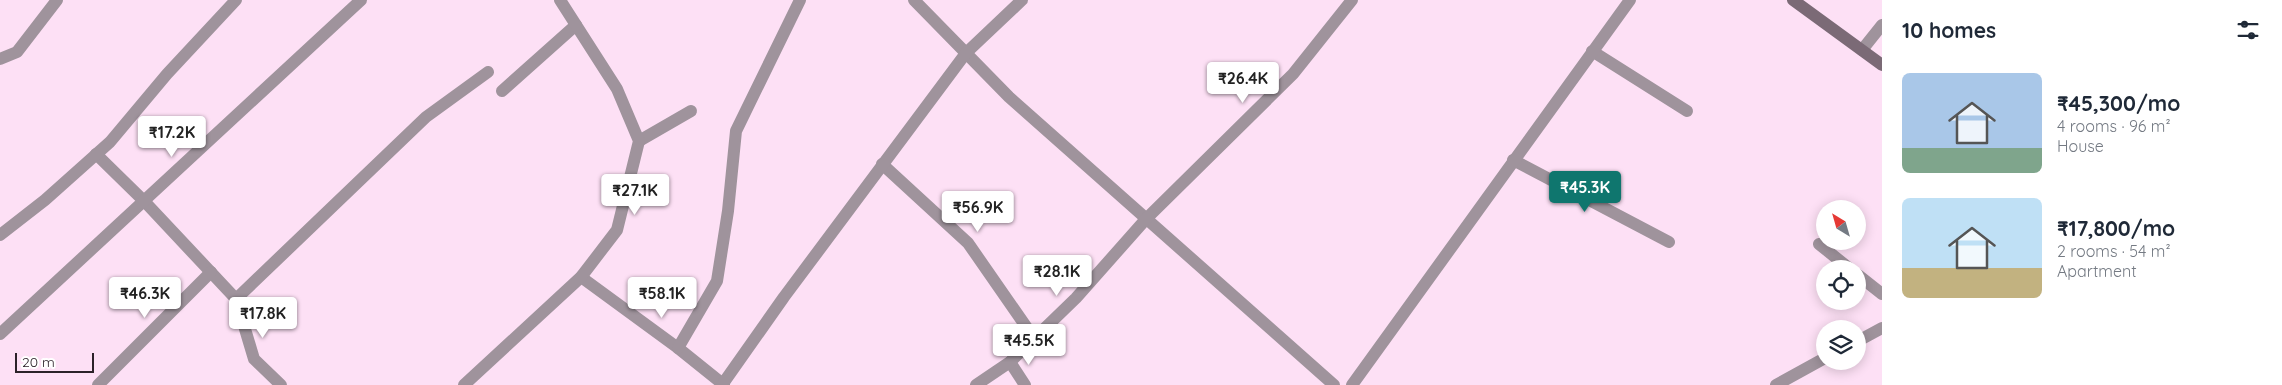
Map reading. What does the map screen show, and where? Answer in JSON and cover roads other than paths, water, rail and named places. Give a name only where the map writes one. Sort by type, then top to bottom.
[{"type":"street","points":[[0,59],[16,52],[57,0]]},
{"type":"street","points":[[0,235],[44,200],[110,142],[167,74],[236,0]]},
{"type":"street","points":[[0,334],[145,202],[361,0]]},
{"type":"street","points":[[464,385],[581,277],[617,230],[639,141],[616,88],[560,0]]},
{"type":"street","points":[[678,348],[717,281],[728,210],[736,131],[800,0]]},
{"type":"street","points":[[914,0],[1009,97],[1334,385]]},
{"type":"street","points":[[581,277],[678,348],[723,385],[882,164],[966,53],[1022,0]]},
{"type":"street","points":[[976,385],[1010,362],[1076,298],[1146,219],[1293,74],[1352,0]]},
{"type":"street","points":[[1352,385],[1630,0]]},
{"type":"street","points":[[1793,0],[1882,65]]},
{"type":"street","points":[[502,91],[576,25]]},
{"type":"street","points":[[1862,50],[1882,25]]},
{"type":"street","points":[[1592,51],[1687,112]]},
{"type":"street","points":[[236,298],[426,117],[488,72]]},
{"type":"street","points":[[639,141],[691,111]]},
{"type":"street","points":[[96,154],[145,202],[236,298],[254,359],[281,385]]},
{"type":"street","points":[[1513,160],[1669,242]]},
{"type":"street","points":[[882,164],[968,242],[1034,338]]},
{"type":"street","points":[[1826,250],[1839,260]]},
{"type":"street","points":[[98,385],[211,272]]},
{"type":"street","points":[[1866,281],[1882,294]]},
{"type":"street","points":[[1866,337],[1882,328]]},
{"type":"street","points":[[1010,362],[1025,385]]},
{"type":"street","points":[[1776,385],[1816,363]]}]
